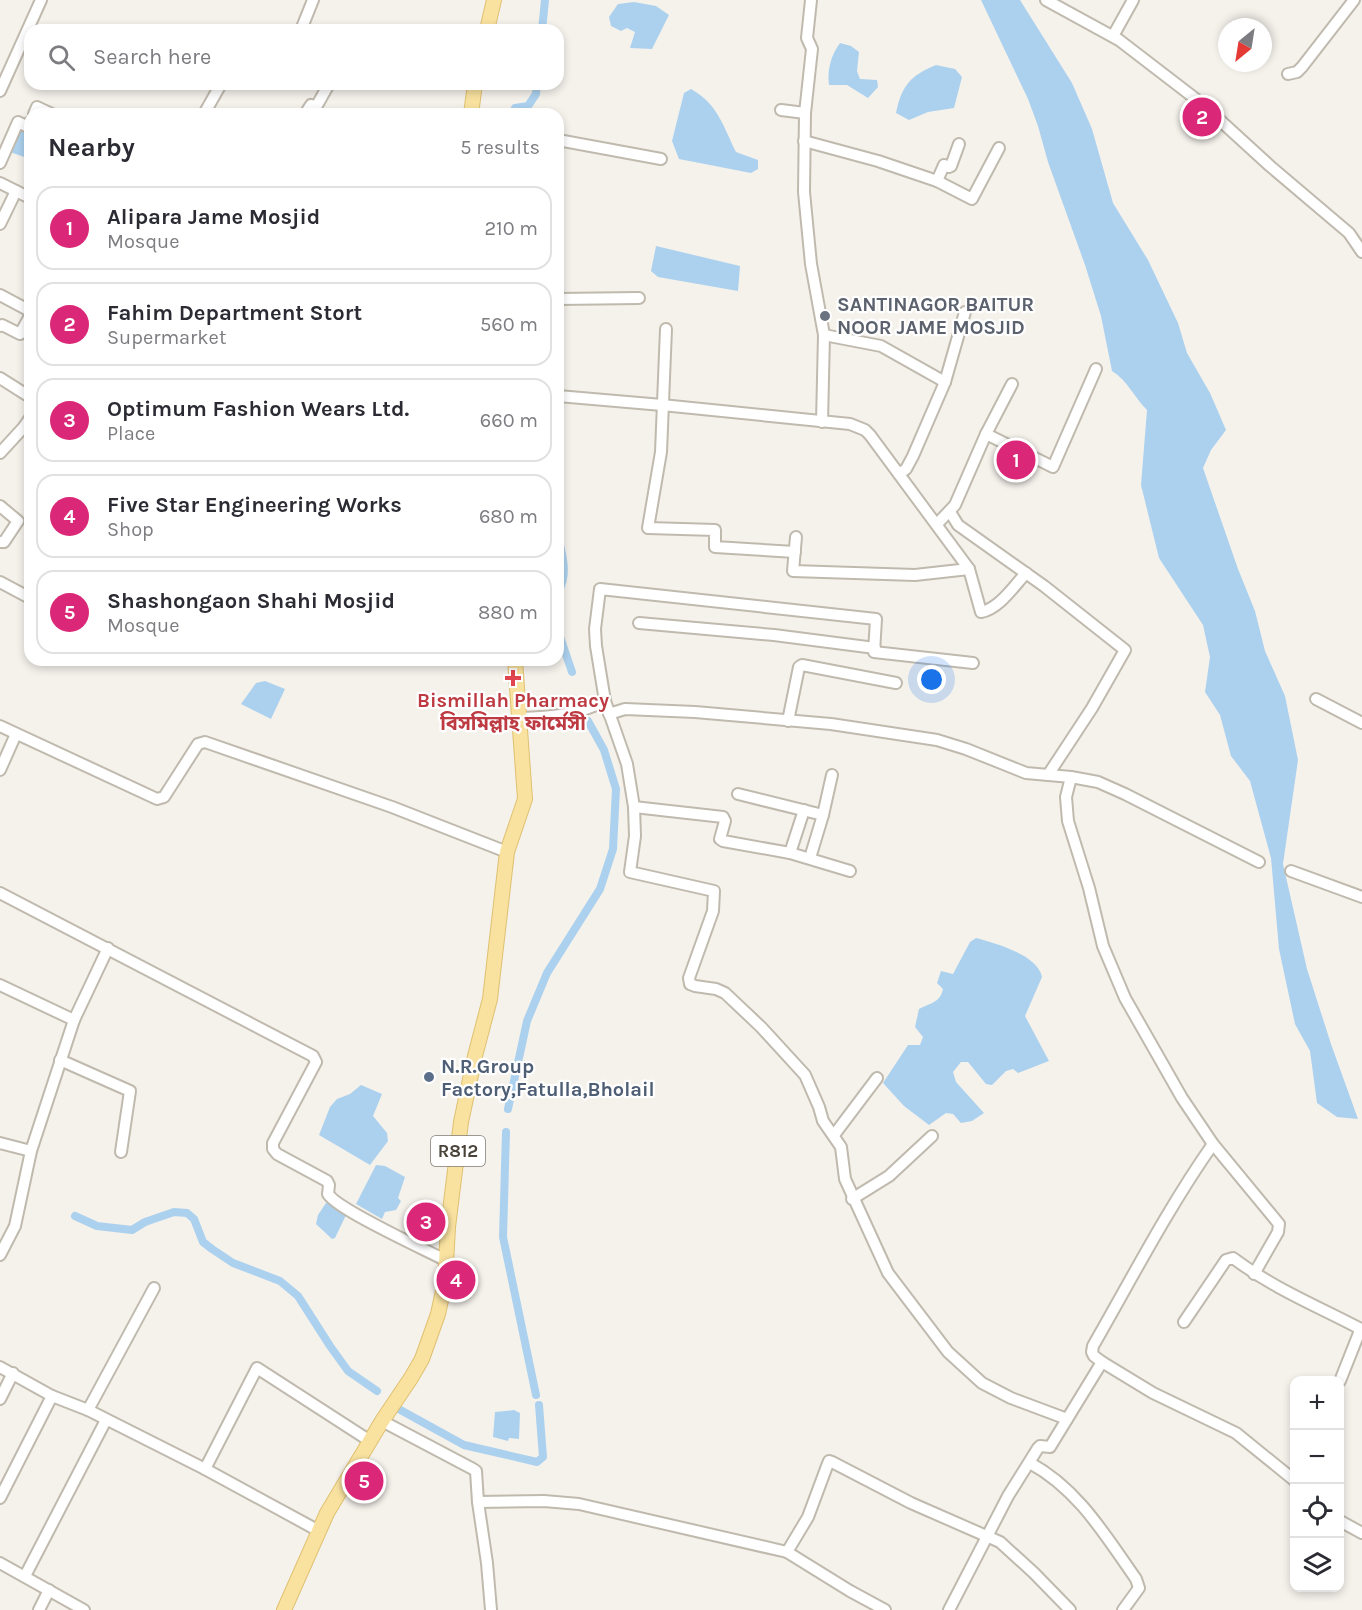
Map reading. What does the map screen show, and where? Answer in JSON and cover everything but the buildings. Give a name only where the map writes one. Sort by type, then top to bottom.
[{"type":"main road","points":[[488,24],[494,0]]},
{"type":"main road","points":[[472,108],[474,90]]},
{"type":"main road","name":"R812","points":[[284,1610],[340,1490],[411,1378],[425,1351],[440,1304],[445,1282],[448,1227],[461,1122],[490,999],[507,852],[525,799],[516,666]]},
{"type":"street","points":[[30,24],[40,0]]},
{"type":"street","points":[[303,24],[313,0]]},
{"type":"street","points":[[811,0],[807,38],[812,49],[805,114],[804,192],[811,264],[824,335],[822,422]]},
{"type":"street","points":[[1046,0],[1113,36],[1201,103],[1349,233],[1362,252]]},
{"type":"street","points":[[1113,36],[1133,0]]},
{"type":"street","points":[[1288,74],[1297,72],[1302,67],[1354,0]]},
{"type":"street","points":[[0,92],[24,37]]},
{"type":"street","points":[[207,108],[218,90]]},
{"type":"street","points":[[309,108],[311,105],[316,107],[326,90]]},
{"type":"street","points":[[780,110],[805,114]]},
{"type":"street","points":[[0,163],[18,122],[24,125]]},
{"type":"street","points":[[564,141],[661,159]]},
{"type":"street","points":[[804,141],[878,161],[937,182],[972,199],[999,148]]},
{"type":"street","points":[[937,182],[944,165],[951,166],[959,144]]},
{"type":"street","points":[[0,183],[24,195]]},
{"type":"street","points":[[0,224],[16,192]]},
{"type":"street","points":[[0,295],[24,308]]},
{"type":"street","points":[[564,299],[639,298]]},
{"type":"street","points":[[899,474],[906,469],[913,456],[945,382],[965,312]]},
{"type":"street","points":[[0,326],[2,324],[20,334],[24,327]]},
{"type":"street","points":[[666,329],[661,452],[648,528],[715,530],[715,547],[795,552]]},
{"type":"street","points":[[824,335],[881,346],[945,382]]},
{"type":"street","points":[[986,434],[1053,467],[1096,369]]},
{"type":"street","points":[[0,378],[24,393]]},
{"type":"street","points":[[937,524],[950,512],[1012,384]]},
{"type":"street","points":[[564,397],[850,424],[865,430],[969,569],[981,612],[988,611],[1001,600],[1026,573]]},
{"type":"street","points":[[0,453],[24,427]]},
{"type":"street","points":[[0,506],[18,521],[4,542],[0,542]]},
{"type":"street","points":[[950,512],[958,525],[1026,573],[1125,650],[1092,708],[1048,775]]},
{"type":"street","points":[[796,537],[793,571],[915,575],[969,569]]},
{"type":"street","points":[[0,582],[24,595]]},
{"type":"street","points":[[973,663],[874,652],[876,619],[600,589],[596,638],[605,701],[627,764],[634,807],[635,836],[630,872],[714,891],[713,911],[689,978],[690,984],[725,993],[761,1027],[805,1075],[823,1121],[842,1148],[845,1179],[852,1199],[888,1273],[948,1352],[982,1383],[1011,1398],[1067,1419]]},
{"type":"street","points":[[639,623],[774,635],[874,648]]},
{"type":"street","points":[[788,721],[799,667],[802,665],[896,683]]},
{"type":"street","points":[[1316,699],[1362,723]]},
{"type":"street","points":[[520,718],[560,716],[587,710],[605,701]]},
{"type":"street","points":[[609,714],[625,709],[695,712],[831,724],[936,740],[966,749],[1026,773],[1098,782],[1259,862]]},
{"type":"street","points":[[0,726],[161,799],[198,744],[205,742],[392,807],[507,852]]},
{"type":"street","points":[[0,770],[16,734]]},
{"type":"street","points":[[810,858],[832,775]]},
{"type":"street","points":[[1071,777],[1066,797],[1068,821],[1089,888],[1103,946],[1125,998],[1182,1098],[1213,1144],[1279,1224],[1278,1232],[1254,1274]]},
{"type":"street","points":[[738,794],[823,815]]},
{"type":"street","points":[[634,807],[723,817],[725,821],[720,838],[723,841],[790,853],[850,871]]},
{"type":"street","points":[[790,853],[804,810]]},
{"type":"street","points":[[1291,871],[1362,897]]},
{"type":"street","points":[[0,893],[313,1056],[316,1062],[273,1143],[273,1149],[277,1154],[327,1182],[328,1194],[332,1199],[447,1261]]},
{"type":"street","points":[[0,1255],[15,1226],[31,1151],[74,1020],[108,948]]},
{"type":"street","points":[[0,985],[74,1020]]},
{"type":"street","points":[[60,1060],[130,1091],[121,1152]]},
{"type":"street","points":[[834,1135],[877,1078]]},
{"type":"street","points":[[852,1199],[889,1176],[932,1136]]},
{"type":"street","points":[[0,1143],[31,1151]]},
{"type":"street","points":[[1213,1144],[1160,1224],[1093,1346],[1092,1352],[1102,1362],[1153,1393],[1236,1433],[1290,1477]]},
{"type":"street","points":[[1184,1322],[1226,1260],[1233,1258],[1281,1290],[1359,1328],[1342,1376]]},
{"type":"street","points":[[88,1410],[154,1288]]},
{"type":"street","points":[[950,1610],[1008,1496],[1040,1446],[1050,1447],[1102,1362]]},
{"type":"street","points":[[0,1367],[52,1396],[88,1410],[205,1469],[319,1531]]},
{"type":"street","points":[[205,1469],[257,1368],[370,1441]]},
{"type":"street","points":[[0,1399],[13,1373]]},
{"type":"street","points":[[0,1498],[52,1396]]},
{"type":"street","points":[[25,1576],[106,1420]]},
{"type":"street","points":[[382,1421],[476,1472],[491,1610]]},
{"type":"street","points":[[788,1552],[808,1517],[829,1461],[911,1503],[999,1542],[1035,1573],[1070,1610]]},
{"type":"street","points":[[1030,1463],[1050,1474],[1078,1499],[1136,1579],[1139,1588],[1123,1610]]},
{"type":"street","points":[[478,1502],[544,1501],[579,1504],[788,1552],[885,1610]]},
{"type":"street","points":[[1344,1523],[1362,1533]]},
{"type":"street","points":[[0,1563],[84,1610]]},
{"type":"street","points":[[39,1610],[49,1590]]},
{"type":"water","points":[[981,0],[1020,0],[1072,83],[1092,129],[1113,203],[1148,260],[1178,323],[1187,353],[1210,393],[1226,430],[1211,450],[1203,468],[1255,611],[1265,651],[1285,696],[1298,760],[1283,864],[1307,969],[1358,1119],[1337,1117],[1317,1103],[1310,1051],[1295,1024],[1279,949],[1271,858],[1250,781],[1231,756],[1220,715],[1205,692],[1210,657],[1203,625],[1159,558],[1141,485],[1147,410],[1122,379],[1112,371],[1101,316],[1048,162],[1038,126],[1028,99]]},
{"type":"water","points":[[634,2],[656,6],[669,15],[652,49],[630,48],[635,32],[627,28],[621,31],[611,26],[609,17],[618,4]]},
{"type":"water","points":[[840,43],[851,46],[859,52],[857,71],[860,79],[877,80],[878,87],[868,98],[847,85],[829,85],[830,63]]},
{"type":"water","points":[[936,65],[955,69],[962,77],[954,108],[928,112],[909,120],[896,113],[904,88],[920,73]]},
{"type":"water","points":[[691,89],[714,109],[736,152],[758,160],[758,169],[751,173],[679,159],[672,141],[684,93]]},
{"type":"water","points":[[19,125],[24,129],[24,157],[7,151]]},
{"type":"water","points":[[656,246],[740,266],[738,291],[658,277],[651,271]]},
{"type":"water","points":[[265,681],[285,689],[271,719],[241,704],[256,683]]},
{"type":"water","points":[[976,938],[1015,951],[1033,962],[1039,969],[1042,977],[1025,1016],[1049,1061],[1018,1073],[1013,1069],[1006,1071],[992,1085],[986,1084],[968,1062],[961,1062],[953,1072],[956,1082],[984,1113],[972,1121],[961,1123],[953,1114],[946,1113],[929,1125],[904,1106],[883,1083],[908,1045],[920,1045],[923,1037],[915,1027],[919,1009],[934,1002],[942,994],[943,989],[937,983],[941,971],[953,974],[970,942]]},
{"type":"water","points":[[361,1085],[382,1094],[373,1116],[387,1133],[388,1141],[370,1165],[319,1135],[330,1107],[337,1099],[350,1094]]},
{"type":"water","points":[[376,1165],[385,1166],[405,1177],[398,1198],[401,1201],[396,1210],[385,1212],[382,1219],[356,1204]]},
{"type":"water","points":[[326,1203],[338,1206],[346,1215],[335,1238],[332,1239],[316,1224],[318,1215]]},
{"type":"water","points":[[514,1410],[520,1413],[519,1439],[509,1438],[508,1441],[493,1437],[495,1412]]},
{"type":"waterway","points":[[543,24],[545,0]]},
{"type":"waterway","points":[[515,108],[528,106],[536,90]]},
{"type":"waterway","points":[[564,649],[572,672]]},
{"type":"waterway","points":[[508,1109],[527,1021],[547,973],[600,889],[613,849],[616,789],[604,750],[588,721]]},
{"type":"waterway","points":[[506,1132],[503,1237],[536,1395]]},
{"type":"waterway","points":[[75,1216],[97,1226],[132,1230],[145,1222],[174,1212],[187,1213],[194,1219],[203,1242],[212,1249],[233,1263],[280,1281],[298,1296],[348,1371],[377,1391]]},
{"type":"waterway","points":[[395,1407],[464,1445],[537,1462],[543,1457],[539,1405]]},
{"type":"place","name":"Fahim Department Stort","points":[[1202,117]]},
{"type":"place","name":"SANTINAGOR BAITUR NOOR JAME MOSJID","points":[[825,316]]},
{"type":"place","name":"Alipara Jame Mosjid","points":[[1016,460]]},
{"type":"place","name":"Bismillah Pharmacy বিসমিল্লাহ ফার্মেসী","points":[[513,678]]},
{"type":"place","name":"N.R.Group Factory,Fatulla,Bholail","points":[[429,1077]]},
{"type":"place","name":"Optimum Fashion Wears Ltd.","points":[[426,1222]]},
{"type":"place","name":"Five Star Engineering Works","points":[[456,1280]]},
{"type":"place","name":"Shashongaon Shahi Mosjid","points":[[364,1481]]}]
